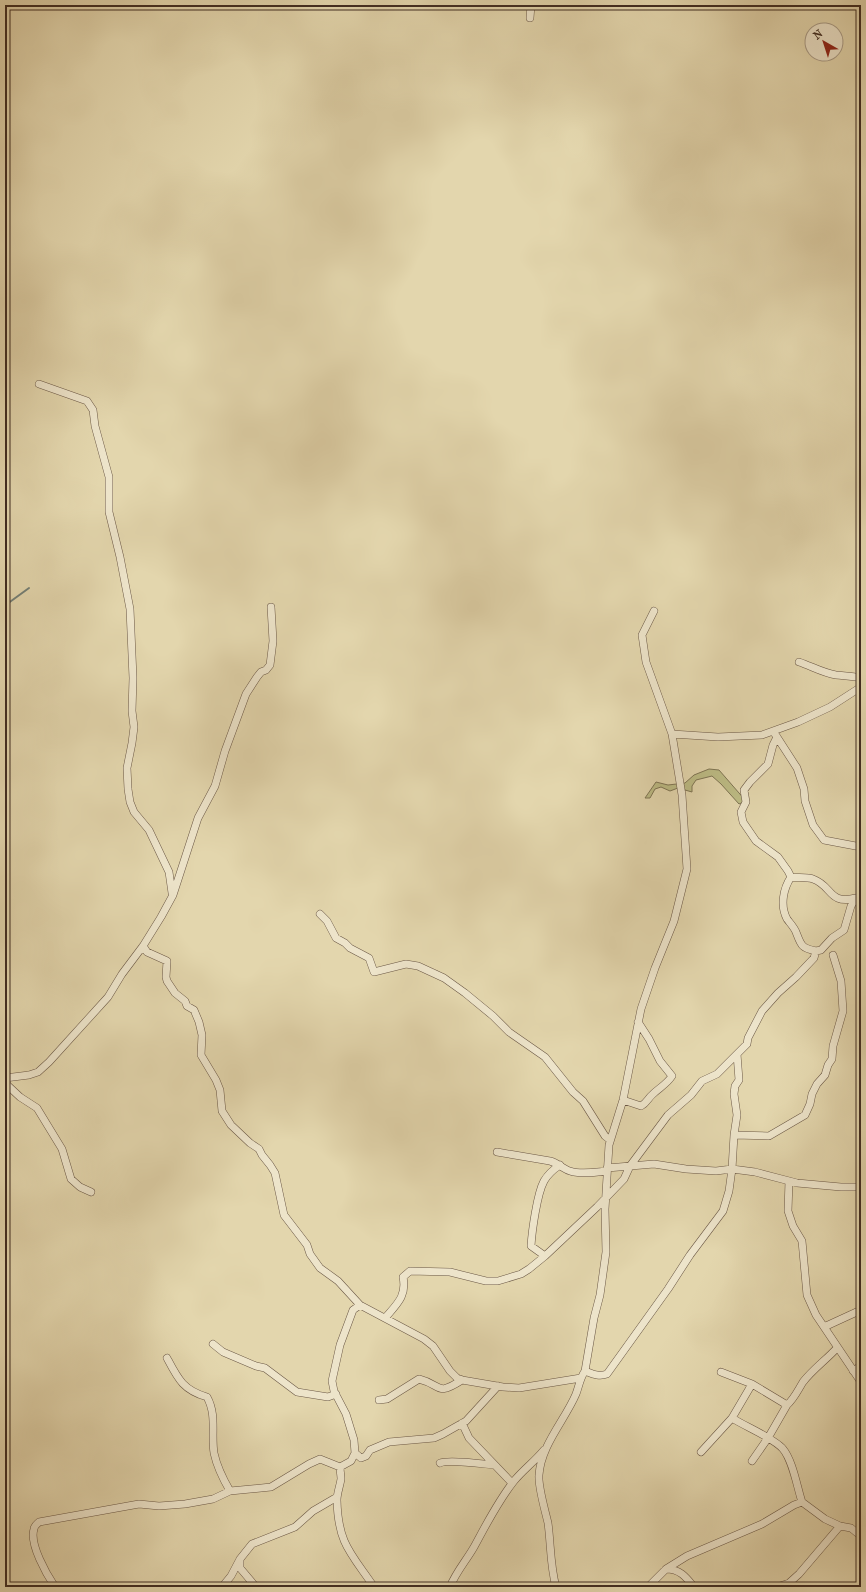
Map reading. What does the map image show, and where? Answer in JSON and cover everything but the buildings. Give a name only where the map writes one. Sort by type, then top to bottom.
[{"type":"street","points":[[530,18],[531,5]]},
{"type":"street","points":[[39,384],[87,401],[93,410],[95,426],[109,477],[109,512],[120,557],[130,609],[134,727],[127,768],[130,802],[134,812],[149,830],[169,872],[173,895]]},
{"type":"street","points":[[5,1078],[29,1075],[38,1072],[49,1062],[108,997],[122,974],[143,946],[173,895],[198,818],[215,786],[225,751],[246,694],[261,672],[270,665],[273,641],[271,607]]},
{"type":"street","points":[[556,1587],[551,1567],[548,1524],[539,1476],[541,1464],[548,1446],[576,1394],[583,1374],[600,1295],[606,1252],[606,1170],[610,1140],[623,1100],[638,1022],[650,980],[674,921],[687,869],[682,795],[672,734],[646,662],[642,635],[654,611]]},
{"type":"street","points":[[799,662],[836,675],[848,675],[861,678]]},
{"type":"street","points":[[672,734],[718,736],[762,736],[775,734],[830,707],[861,687]]},
{"type":"street","points":[[775,734],[797,768],[804,789],[805,801],[813,825],[824,840],[861,847]]},
{"type":"street","points":[[775,734],[768,764],[757,774],[744,790],[746,802],[741,812],[743,822],[756,841],[778,857],[791,877]]},
{"type":"street","points":[[791,877],[812,879],[837,899],[848,900],[858,898]]},
{"type":"street","points":[[791,877],[785,886],[783,902],[784,912],[796,931],[798,940],[807,950],[816,952],[821,950],[832,938],[844,930],[851,906],[858,898]]},
{"type":"street","points":[[320,914],[327,922],[336,938],[350,948],[369,958],[374,972],[406,964],[418,966],[444,978],[466,993],[509,1032],[545,1057],[573,1092],[583,1101],[605,1136],[610,1140]]},
{"type":"street","points":[[143,946],[147,952],[167,961],[167,981],[176,993],[185,1001],[187,1006],[194,1010],[202,1035],[201,1055],[216,1080],[220,1090],[222,1111],[232,1125],[250,1143],[259,1149],[270,1165],[274,1173],[284,1215],[307,1245],[310,1254],[320,1268],[338,1281],[360,1304],[424,1339],[433,1346],[450,1371],[457,1378],[462,1380],[519,1388],[583,1374],[602,1376],[607,1374],[668,1289],[690,1255],[723,1211],[729,1192],[737,1115],[734,1094],[735,1086],[740,1080],[737,1054]]},
{"type":"street","points":[[386,1318],[400,1300],[404,1291],[403,1277],[410,1271],[450,1272],[486,1281],[498,1281],[520,1274],[545,1256],[624,1179],[630,1166],[668,1115],[690,1095],[702,1081],[717,1074],[747,1044],[748,1038],[762,1010],[814,958],[816,952]]},
{"type":"street","points":[[734,1135],[768,1136],[805,1115],[810,1104],[812,1094],[817,1084],[825,1075],[828,1065],[832,1059],[833,1046],[843,1011],[841,981],[833,955]]},
{"type":"street","points":[[623,1100],[641,1106],[646,1103],[651,1095],[669,1081],[672,1076],[660,1061],[649,1039],[638,1022]]},
{"type":"street","points":[[5,1083],[20,1097],[37,1108],[62,1149],[71,1178],[80,1187],[91,1192]]},
{"type":"street","points":[[497,1152],[550,1161],[576,1173],[654,1164],[686,1169],[716,1171],[732,1169],[755,1172],[789,1181],[814,1185],[861,1187]]},
{"type":"street","points":[[545,1256],[531,1246],[534,1222],[539,1195],[544,1180],[552,1170],[560,1165]]},
{"type":"street","points":[[789,1181],[788,1211],[793,1226],[802,1241],[802,1262],[807,1295],[816,1315],[861,1382]]},
{"type":"street","points":[[340,1467],[351,1461],[355,1453],[354,1440],[346,1414],[336,1394],[332,1381],[340,1345],[353,1310],[360,1304]]},
{"type":"street","points":[[824,1327],[861,1310]]},
{"type":"street","points":[[213,1344],[223,1352],[256,1366],[265,1368],[297,1392],[328,1396],[336,1394]]},
{"type":"street","points":[[752,1461],[768,1438],[787,1405],[791,1402],[803,1383],[811,1373],[837,1348]]},
{"type":"street","points":[[167,1358],[178,1379],[190,1391],[207,1397],[212,1405],[214,1452],[219,1471],[230,1491]]},
{"type":"street","points":[[853,1372],[861,1366]]},
{"type":"street","points":[[721,1372],[752,1384],[787,1405]]},
{"type":"street","points":[[378,1400],[387,1399],[419,1379],[440,1390],[450,1387],[462,1380]]},
{"type":"street","points":[[701,1452],[732,1418],[752,1384]]},
{"type":"street","points":[[355,1453],[361,1458],[366,1456],[370,1450],[389,1442],[434,1438],[462,1424],[498,1386]]},
{"type":"street","points":[[732,1418],[768,1438],[783,1449],[790,1463],[802,1502],[825,1519],[840,1526],[851,1528],[861,1536]]},
{"type":"street","points":[[462,1424],[469,1438],[512,1483]]},
{"type":"street","points":[[450,1587],[454,1575],[473,1549],[512,1483],[522,1471],[548,1446]]},
{"type":"street","points":[[55,1587],[44,1569],[32,1537],[34,1528],[39,1522],[140,1504],[159,1506],[185,1504],[213,1499],[230,1491],[271,1487],[320,1459],[340,1467]]},
{"type":"street","points":[[440,1463],[457,1462],[494,1465]]},
{"type":"street","points":[[340,1467],[341,1479],[337,1497],[337,1518],[342,1537],[348,1551],[374,1587]]},
{"type":"street","points":[[522,1471],[527,1470],[534,1472],[539,1476]]},
{"type":"street","points":[[222,1587],[231,1576],[240,1559],[252,1544],[295,1527],[313,1511],[337,1497]]},
{"type":"street","points":[[648,1587],[666,1569],[687,1556],[762,1524],[794,1505],[802,1502]]},
{"type":"street","points":[[776,1587],[789,1583],[799,1574],[840,1526]]},
{"type":"street","points":[[240,1559],[240,1568],[256,1587]]},
{"type":"street","points":[[666,1569],[678,1570],[694,1587]]},
{"type":"shaded area","points":[[709,769],[719,770],[746,801],[739,804],[712,776],[696,780],[692,786],[692,792],[678,788],[670,791],[661,787],[655,789],[650,798],[645,798],[656,782],[668,785],[685,783],[694,775]]},
{"type":"waterway","points":[[5,610],[7,604],[29,588]]}]
